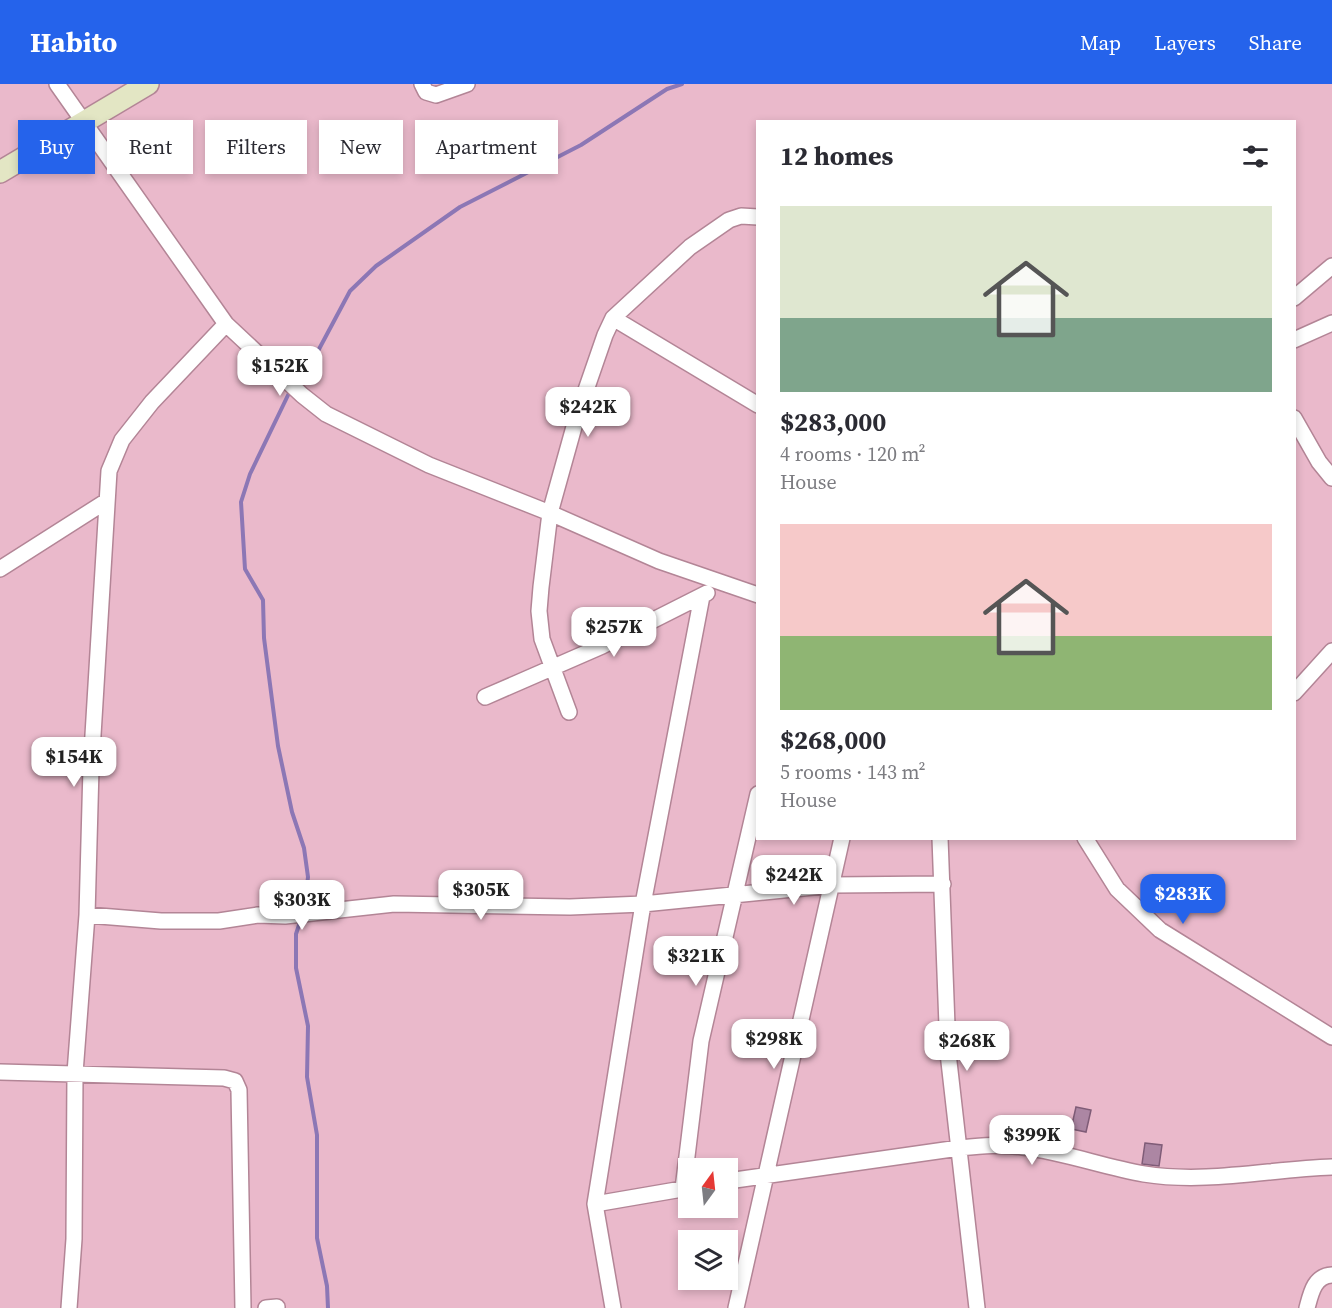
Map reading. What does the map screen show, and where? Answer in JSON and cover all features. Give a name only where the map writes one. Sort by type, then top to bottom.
[{"type":"street","points":[[57,84],[83,120]]},
{"type":"street","points":[[90,120],[148,84]]},
{"type":"street","points":[[422,84],[426,92],[436,95],[467,84]]},
{"type":"street","points":[[95,137],[226,324],[302,395],[327,414],[370,438],[429,465],[550,513],[659,561],[756,594]]},
{"type":"street","points":[[0,172],[18,162]]},
{"type":"street","points":[[569,712],[542,639],[539,611],[550,513],[577,416],[613,318],[690,248],[729,220],[741,216],[756,218]]},
{"type":"street","points":[[1296,296],[1332,266]]},
{"type":"street","points":[[613,318],[756,404]]},
{"type":"street","points":[[1296,339],[1332,323]]},
{"type":"street","points":[[69,1308],[74,1239],[75,1073],[87,915],[91,768],[105,502],[109,471],[122,440],[152,402],[226,324]]},
{"type":"street","points":[[1296,422],[1319,462],[1332,478]]},
{"type":"street","points":[[0,569],[105,502]]},
{"type":"street","points":[[485,697],[553,668],[725,584]]},
{"type":"street","points":[[613,1308],[595,1204],[644,904],[702,596]]},
{"type":"street","points":[[1296,691],[1332,651]]},
{"type":"street","points":[[689,1158],[701,1041],[756,803]]},
{"type":"street","points":[[736,1308],[842,840]]},
{"type":"street","points":[[940,840],[948,1053],[977,1308]]},
{"type":"street","points":[[1086,840],[1117,889],[1160,930],[1332,1037]]},
{"type":"street","points":[[87,915],[161,921],[219,921],[258,915],[285,916],[394,904],[570,907],[735,897],[833,885],[943,884]]},
{"type":"street","points":[[0,1072],[229,1078],[235,1081],[239,1090],[243,1308]]},
{"type":"street","points":[[738,1179],[995,1145],[1024,1147],[1144,1174],[1176,1177],[1209,1177],[1332,1167]]},
{"type":"street","points":[[595,1204],[678,1189]]},
{"type":"street","points":[[1307,1308],[1315,1284],[1320,1278],[1332,1275]]},
{"type":"building","points":[[1076,1107],[1091,1110],[1086,1132],[1071,1129]]},
{"type":"building","points":[[1145,1143],[1162,1145],[1159,1166],[1142,1164]]},
{"type":"waterway","points":[[295,383],[318,351],[350,291],[376,266],[460,207],[581,145],[667,89],[682,84]]},
{"type":"waterway","points":[[291,389],[250,474],[241,502],[245,569],[263,600],[264,638],[278,746],[292,812],[304,848],[308,877],[304,909]]},
{"type":"waterway","points":[[301,919],[296,934],[296,968],[308,1026],[307,1077],[317,1135],[317,1238],[327,1286],[328,1308]]}]
